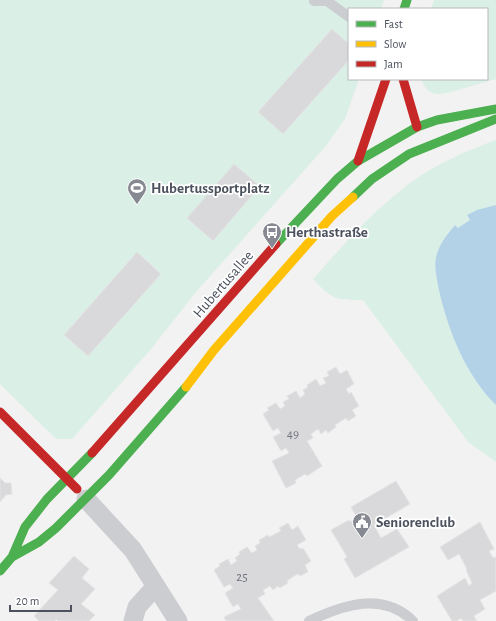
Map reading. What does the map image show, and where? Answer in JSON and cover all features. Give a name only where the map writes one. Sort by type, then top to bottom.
[{"type":"main road","points":[[358,161],[386,80]]},
{"type":"main road","points":[[403,80],[417,127],[410,154]]},
{"type":"main road","name":"Hubertusallee","points":[[0,571],[12,557],[25,527],[47,499],[100,445],[305,213],[337,179],[358,161],[417,127],[437,120],[496,109]]},
{"type":"main road","name":"Hubertusallee","points":[[12,557],[39,542],[86,499],[109,475],[185,388],[214,350],[332,216],[372,179],[410,154],[496,119]]},
{"type":"main road","points":[[0,412],[86,499]]},
{"type":"street","points":[[86,499],[133,550],[178,621]]},
{"type":"street","points":[[133,621],[137,606],[156,586]]},
{"type":"lane","points":[[314,1],[327,1],[348,16]]},
{"type":"lane","points":[[309,621],[328,612],[357,603],[388,605],[413,621]]},
{"type":"green space","name":"Hubertussportplatz","points":[[0,0],[384,0],[381,8],[348,8],[348,80],[359,80],[345,119],[325,147],[196,292],[151,349],[72,439],[56,439],[0,384]]},
{"type":"green space","points":[[434,0],[496,0],[496,79],[441,94],[433,93],[426,89],[422,80],[488,80],[488,8],[431,8]]},
{"type":"green space","points":[[496,140],[496,205],[467,216],[470,220],[458,228],[454,225],[447,234],[436,257],[436,275],[446,317],[475,378],[496,405],[496,462],[468,442],[363,300],[346,300],[330,295],[313,279],[369,219],[406,186],[426,172],[449,160]]},
{"type":"water","points":[[496,205],[496,405],[485,393],[467,366],[453,336],[447,321],[437,282],[435,265],[436,257],[441,244],[455,225],[458,228],[470,220],[467,215],[477,210]]},
{"type":"building","points":[[332,29],[348,43],[348,61],[283,134],[258,112]]},
{"type":"building","points":[[234,164],[260,186],[213,241],[187,218]]},
{"type":"building","points":[[137,252],[161,274],[88,356],[64,335]]},
{"type":"building","points":[[336,367],[340,374],[347,370],[354,384],[346,389],[349,394],[351,392],[359,406],[352,410],[356,416],[348,421],[346,418],[335,425],[336,427],[328,433],[326,430],[321,434],[318,429],[311,434],[313,438],[307,441],[322,466],[307,476],[305,474],[295,480],[296,483],[286,488],[272,461],[289,453],[286,448],[281,451],[273,437],[281,433],[278,428],[273,431],[263,414],[269,410],[267,408],[276,403],[280,409],[285,406],[283,402],[289,399],[287,396],[296,391],[300,398],[305,394],[303,390],[308,387],[307,385],[316,379],[320,386],[326,383],[323,378],[329,376],[327,372]]},
{"type":"building","points":[[0,478],[5,483],[11,483],[12,494],[6,495],[0,502]]},
{"type":"building","points":[[396,481],[410,504],[374,525],[381,538],[397,529],[409,547],[355,578],[344,559],[347,557],[331,530],[349,520],[350,522],[357,518],[351,507]]},
{"type":"building","points":[[480,522],[494,549],[489,551],[493,558],[496,557],[496,591],[480,600],[485,609],[474,616],[477,621],[463,621],[461,618],[457,621],[452,621],[437,596],[465,578],[469,586],[472,583],[459,554],[448,560],[440,547]]},
{"type":"building","points":[[288,523],[292,530],[298,526],[306,540],[297,545],[300,549],[303,548],[311,561],[305,565],[308,572],[300,576],[298,574],[294,576],[287,581],[288,583],[280,588],[278,586],[273,590],[270,586],[263,590],[265,594],[258,598],[274,621],[226,621],[224,617],[241,609],[238,604],[233,607],[225,593],[233,588],[230,584],[224,587],[214,570],[220,566],[219,564],[228,559],[231,565],[237,561],[235,558],[240,554],[239,552],[247,547],[252,553],[257,550],[255,546],[260,543],[259,540],[268,535],[269,537],[281,531],[279,528]]},
{"type":"building","points":[[74,556],[89,569],[82,578],[95,589],[81,604],[95,615],[89,621],[58,621],[56,619],[55,621],[39,621],[34,616],[58,590],[49,583]]},
{"type":"traffic: fast","points":[[404,8],[407,0]]},
{"type":"traffic: fast","points":[[276,244],[337,179],[358,161],[417,127],[437,120],[496,109]]},
{"type":"traffic: fast","points":[[353,197],[372,179],[409,154],[496,119]]},
{"type":"traffic: fast","points":[[12,557],[39,542],[56,528],[109,475],[186,387]]},
{"type":"traffic: fast","points":[[0,571],[12,557],[25,527],[47,499],[92,453]]},
{"type":"traffic: slow","points":[[186,387],[214,350],[332,216],[353,197]]},
{"type":"traffic: jam","points":[[358,161],[386,80]]},
{"type":"traffic: jam","points":[[403,80],[417,127]]},
{"type":"traffic: jam","points":[[92,453],[276,244]]},
{"type":"traffic: jam","points":[[0,412],[77,489]]},
{"type":"place","name":"Hubertussportplatz","points":[[137,205]]},
{"type":"place","name":"Herthastraße","points":[[272,249]]},
{"type":"place","name":"Seniorenclub","points":[[362,539]]}]
